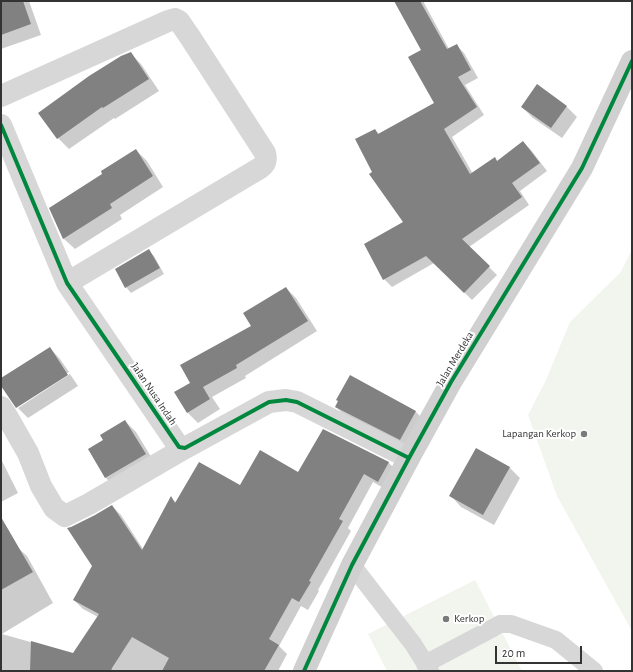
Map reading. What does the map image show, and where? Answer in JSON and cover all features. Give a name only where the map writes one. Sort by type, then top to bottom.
[{"type":"street","points":[[1,96],[175,19],[180,21],[265,153],[267,159],[265,164],[260,168],[67,283]]},
{"type":"street","name":"Jalan Merdeka","points":[[304,671],[352,565],[409,458],[451,382],[582,168],[632,61]]},
{"type":"street","name":"Jalan Nusa Indah","points":[[1,125],[67,283],[179,447],[185,448]]},
{"type":"street","points":[[1,407],[28,453],[41,486],[54,508],[65,516],[89,504],[185,448],[269,402],[286,400],[297,402],[409,458]]},
{"type":"lane","points":[[352,565],[413,644],[428,667],[500,624],[511,624],[556,640],[594,671]]},
{"type":"shaded area","name":"Lapangan Kerkop","points":[[632,250],[632,631],[557,496],[528,415],[546,380],[570,322],[620,273]]},
{"type":"shaded area","name":"Kerkop","points":[[475,580],[522,671],[387,671],[368,634]]},
{"type":"building","points":[[1,1],[23,1],[31,24],[1,35]]},
{"type":"building","points":[[394,1],[420,1],[447,49],[457,44],[471,70],[458,77],[477,107],[444,129],[470,174],[495,157],[497,161],[523,141],[540,163],[512,183],[522,197],[462,239],[490,266],[464,293],[426,256],[383,280],[364,244],[403,222],[369,174],[372,172],[355,139],[375,129],[378,134],[434,103],[408,57],[421,50]]},
{"type":"building","points":[[131,52],[149,79],[103,108],[102,107],[57,139],[38,113],[89,76],[121,56]]},
{"type":"building","points":[[537,84],[567,106],[551,128],[521,107]]},
{"type":"building","points":[[136,149],[153,176],[110,204],[112,208],[63,239],[49,208],[102,174],[101,171]]},
{"type":"building","points":[[149,249],[160,268],[125,288],[115,269]]},
{"type":"building","points":[[286,287],[308,321],[236,365],[237,368],[203,387],[210,399],[187,413],[174,392],[190,383],[180,365],[251,326],[243,313]]},
{"type":"building","points":[[50,347],[68,375],[16,408],[1,386],[1,378]]},
{"type":"building","points":[[350,375],[416,411],[400,440],[335,407],[338,401],[336,400]]},
{"type":"building","points":[[125,420],[146,454],[105,478],[88,449],[103,440],[100,435]]},
{"type":"building","points":[[323,429],[389,462],[378,482],[364,474],[339,519],[343,521],[309,581],[311,582],[299,602],[292,598],[269,639],[279,645],[264,671],[162,671],[169,658],[132,637],[111,671],[30,671],[31,641],[73,653],[99,614],[73,600],[92,566],[67,528],[112,505],[142,550],[171,496],[175,503],[199,462],[240,485],[260,450],[298,472]]},
{"type":"building","points":[[476,448],[510,467],[483,515],[449,496]]},
{"type":"building","points":[[1,517],[33,572],[1,590]]},
{"type":"cycle path","points":[[304,671],[352,565],[409,458],[451,382],[582,168],[632,61]]},
{"type":"cycle path","points":[[1,125],[67,283],[179,447],[185,448],[269,402],[286,400],[297,402],[409,458]]},
{"type":"place","name":"Lapangan Kerkop","points":[[584,434]]},
{"type":"place","name":"Kerkop","points":[[446,619]]}]
